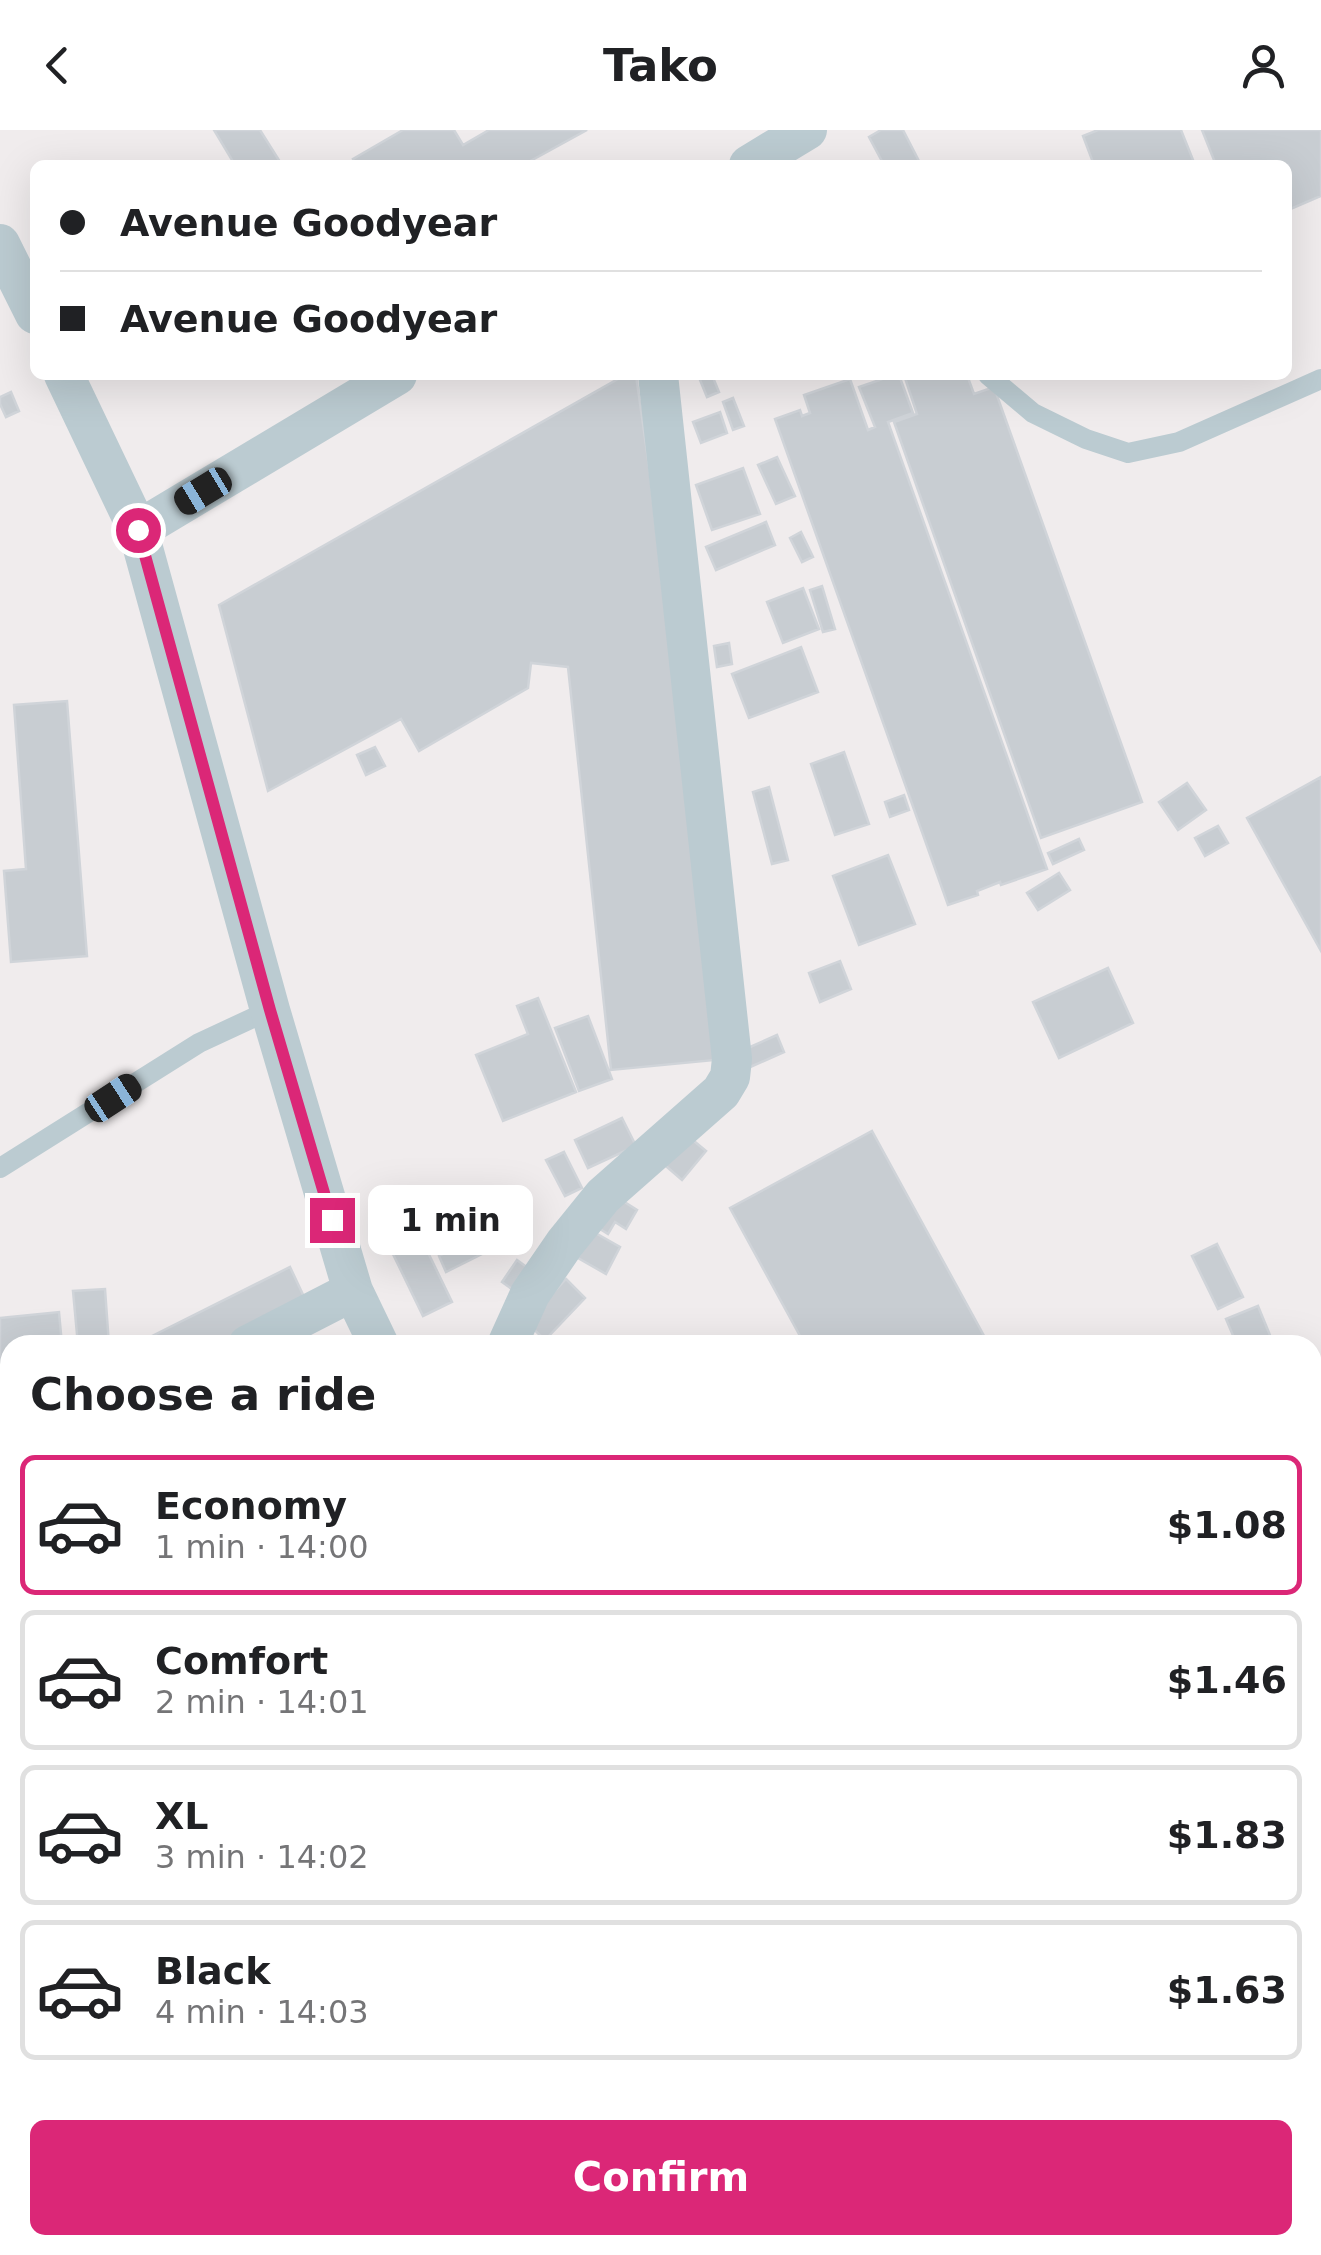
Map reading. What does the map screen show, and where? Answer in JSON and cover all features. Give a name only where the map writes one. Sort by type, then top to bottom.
[{"type":"street","points":[[756,160],[807,130]]},
{"type":"street","points":[[0,244],[30,304]]},
{"type":"street","points":[[66,380],[138,530],[270,1010],[353,1290],[374,1335]]},
{"type":"street","points":[[138,530],[389,380]]},
{"type":"street","points":[[512,1335],[530,1294],[602,1196],[721,1092],[730,1077],[732,1059],[659,380]]},
{"type":"street","points":[[267,1335],[353,1290]]},
{"type":"lane","points":[[994,380],[1034,413],[1086,439],[1128,454],[1179,442],[1321,380]]},
{"type":"lane","points":[[0,1168],[199,1044],[270,1010]]},
{"type":"building","points":[[214,130],[260,130],[279,160],[232,160]]},
{"type":"building","points":[[403,130],[454,130],[463,145],[489,130],[587,130],[532,160],[353,159]]},
{"type":"building","points":[[881,130],[903,130],[918,160],[881,160],[869,137]]},
{"type":"building","points":[[1098,130],[1181,130],[1193,160],[1092,160],[1083,136]]},
{"type":"building","points":[[1202,130],[1321,130],[1321,196],[1292,208],[1292,160],[1214,160]]},
{"type":"building","points":[[616,380],[637,380],[715,1060],[611,1070],[568,667],[531,663],[528,688],[419,751],[401,719],[268,791],[219,605]]},
{"type":"building","points":[[700,380],[714,380],[719,392],[707,397]]},
{"type":"building","points":[[850,380],[868,430],[875,427],[859,387],[879,380],[901,380],[913,413],[888,422],[1047,869],[1001,885],[1000,882],[948,905],[775,419],[800,410],[802,416],[810,413],[804,395]]},
{"type":"building","points":[[906,380],[969,380],[974,394],[994,387],[1142,802],[1041,838],[894,422],[917,414]]},
{"type":"building","points":[[11,392],[19,411],[6,417],[0,397]]},
{"type":"building","points":[[733,398],[744,426],[733,430],[723,402]]},
{"type":"building","points":[[720,412],[727,433],[701,443],[693,422]]},
{"type":"building","points":[[777,457],[795,496],[776,504],[758,465]]},
{"type":"building","points":[[743,468],[760,514],[712,530],[696,485]]},
{"type":"building","points":[[766,522],[775,545],[716,570],[706,547]]},
{"type":"building","points":[[801,532],[813,557],[802,562],[790,538]]},
{"type":"building","points":[[822,586],[835,629],[823,632],[810,590]]},
{"type":"building","points":[[803,588],[819,629],[783,643],[767,602]]},
{"type":"building","points":[[729,643],[732,664],[717,667],[714,646]]},
{"type":"building","points":[[801,647],[818,692],[749,718],[732,674]]},
{"type":"building","points":[[67,701],[87,956],[11,962],[4,871],[26,869],[14,705]]},
{"type":"building","points":[[375,747],[385,766],[366,775],[357,755]]},
{"type":"building","points":[[844,752],[869,824],[835,835],[811,764]]},
{"type":"building","points":[[1321,777],[1321,951],[1247,818]]},
{"type":"building","points":[[1187,783],[1206,810],[1178,830],[1159,802]]},
{"type":"building","points":[[769,787],[788,860],[772,864],[753,792]]},
{"type":"building","points":[[904,795],[909,810],[890,817],[885,802]]},
{"type":"building","points":[[1218,826],[1228,843],[1205,856],[1195,838]]},
{"type":"building","points":[[1079,839],[1084,850],[1053,864],[1048,853]]},
{"type":"building","points":[[888,855],[915,924],[859,945],[833,876]]},
{"type":"building","points":[[1059,873],[1070,890],[1038,910],[1027,893]]},
{"type":"building","points":[[840,961],[851,989],[820,1002],[809,973]]},
{"type":"building","points":[[1108,968],[1133,1023],[1059,1058],[1033,1002]]},
{"type":"building","points":[[538,998],[576,1092],[503,1121],[476,1055],[528,1034],[517,1006]]},
{"type":"building","points":[[588,1016],[612,1079],[579,1091],[555,1028]]},
{"type":"building","points":[[777,1035],[784,1052],[748,1068],[741,1051]]},
{"type":"building","points":[[622,1118],[636,1146],[588,1168],[575,1140]]},
{"type":"building","points":[[872,1131],[984,1335],[800,1335],[730,1208]]},
{"type":"building","points":[[683,1132],[706,1151],[682,1180],[659,1160]]},
{"type":"building","points":[[564,1152],[582,1188],[565,1196],[546,1160]]},
{"type":"building","points":[[615,1196],[637,1210],[626,1229],[615,1222],[608,1234],[597,1227]]},
{"type":"building","points":[[414,1210],[422,1228],[388,1243],[380,1225]]},
{"type":"building","points":[[494,1229],[502,1244],[446,1272],[439,1256]]},
{"type":"building","points":[[592,1231],[620,1247],[606,1274],[578,1258]]},
{"type":"building","points":[[420,1236],[452,1302],[423,1316],[391,1250]]},
{"type":"building","points":[[1217,1244],[1243,1297],[1218,1309],[1192,1256]]},
{"type":"building","points":[[517,1260],[535,1273],[520,1295],[502,1282]]},
{"type":"building","points":[[290,1267],[305,1299],[233,1335],[154,1335]]},
{"type":"building","points":[[566,1279],[585,1298],[550,1335],[540,1335],[526,1322]]},
{"type":"building","points":[[105,1289],[108,1335],[77,1335],[73,1291]]},
{"type":"building","points":[[1258,1306],[1270,1335],[1233,1335],[1226,1319]]},
{"type":"building","points":[[59,1312],[61,1335],[0,1335],[0,1318]]},
{"type":"route","points":[[138,530],[332,1220]]}]
